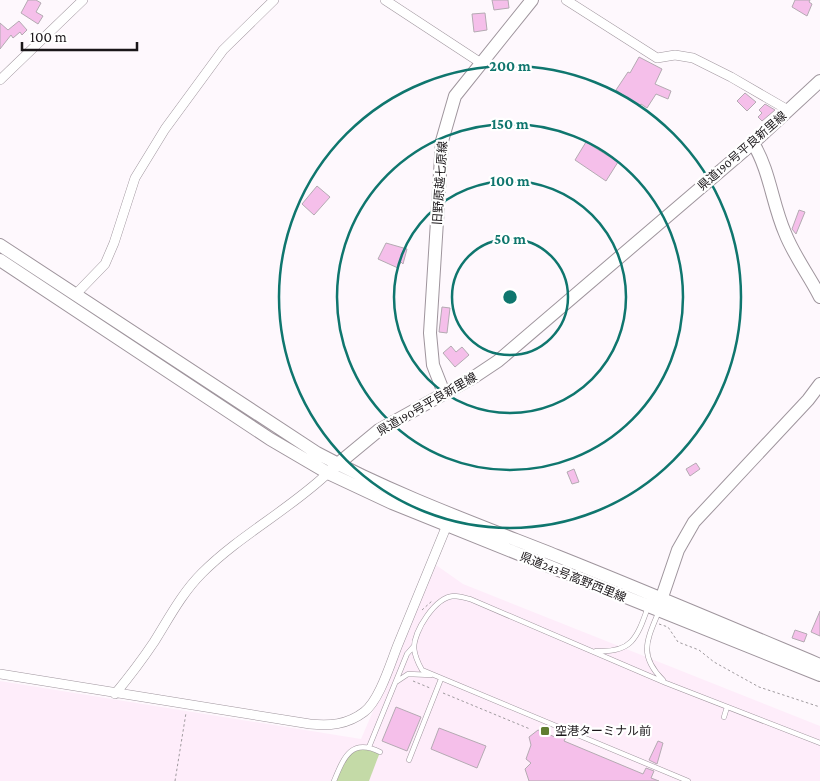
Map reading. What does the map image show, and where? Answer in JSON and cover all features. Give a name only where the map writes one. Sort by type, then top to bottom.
[{"type":"main road","name":"旧野原越七原線","points":[[444,393],[432,365],[430,332],[442,141],[455,96],[532,0]]},
{"type":"main road","name":"県道190号平良新里線","points":[[333,468],[379,430],[474,377],[520,344],[753,143],[820,81]]},
{"type":"main road","points":[[753,143],[763,159],[784,232],[796,258],[820,297]]},
{"type":"main road","points":[[0,246],[317,453],[333,468]]},
{"type":"main road","points":[[0,260],[270,439],[333,468]]},
{"type":"main road","points":[[662,597],[678,550],[694,522],[808,400],[820,384]]},
{"type":"main road","name":"県道243号高野西里線","points":[[333,468],[448,525],[653,614],[820,676]]},
{"type":"main road","name":"県道243号高野西里線","points":[[333,468],[662,597],[820,665]]},
{"type":"street","points":[[0,80],[83,0]]},
{"type":"street","points":[[75,295],[105,264],[114,243],[135,178],[165,129],[223,50],[274,0]]},
{"type":"street","points":[[385,0],[481,63]]},
{"type":"street","points":[[566,0],[656,58],[675,55],[693,58],[731,77],[788,110]]},
{"type":"street","points":[[115,694],[154,642],[189,587],[201,574],[246,536],[304,495],[333,468]]},
{"type":"street","points":[[0,674],[115,694],[328,726],[341,724],[363,713],[370,707],[383,682],[448,525]]},
{"type":"lane","points":[[369,747],[407,654],[414,646],[427,613],[438,602],[454,596],[486,605],[666,683],[820,743]]},
{"type":"lane","points":[[592,650],[611,652],[627,646],[636,638],[653,614],[662,597]]},
{"type":"lane","points":[[662,597],[653,614],[646,643],[648,659],[654,671],[666,683]]},
{"type":"lane","points":[[414,646],[416,659],[422,670],[432,676],[688,781]]},
{"type":"lane","points":[[395,683],[402,676],[408,674],[432,676]]},
{"type":"lane","points":[[409,760],[441,679]]},
{"type":"lane","points":[[724,717],[727,707]]},
{"type":"lane","points":[[334,781],[343,758],[351,750],[369,747],[380,752]]},
{"type":"path","points":[[653,614],[668,627],[678,642],[699,650],[714,662],[759,687],[820,707]]},
{"type":"path","points":[[402,676],[530,728]]},
{"type":"path","points":[[174,781],[187,705]]},
{"type":"shaded area","points":[[436,565],[463,584],[820,726],[820,781],[0,781],[0,681],[361,739]]},
{"type":"green space","points":[[361,747],[380,752],[369,781],[334,781],[343,758]]},
{"type":"building","points":[[28,0],[36,0],[41,3],[36,12],[43,16],[38,24],[21,13]]},
{"type":"building","points":[[492,0],[508,0],[509,8],[494,10]]},
{"type":"building","points":[[795,0],[810,0],[809,2],[812,4],[807,16],[792,7]]},
{"type":"building","points":[[485,13],[487,30],[474,32],[472,14]]},
{"type":"building","points":[[19,21],[27,30],[22,35],[20,32],[13,38],[11,35],[0,49],[0,23],[8,30]]},
{"type":"building","points":[[639,57],[662,69],[655,84],[671,91],[668,99],[656,94],[647,108],[641,104],[639,106],[616,90],[628,72],[630,73]]},
{"type":"building","points":[[745,93],[756,102],[747,111],[737,101]]},
{"type":"building","points":[[765,104],[775,110],[762,121],[758,117],[762,113],[759,110]]},
{"type":"building","points":[[586,142],[618,162],[606,181],[575,160]]},
{"type":"building","points":[[317,186],[330,197],[314,215],[302,204]]},
{"type":"building","points":[[799,210],[805,212],[796,234],[792,229]]},
{"type":"building","points":[[386,243],[407,249],[403,264],[401,262],[398,268],[378,259]]},
{"type":"building","points":[[442,307],[450,308],[447,333],[439,332]]},
{"type":"building","points":[[451,346],[456,352],[462,347],[469,355],[455,367],[443,353]]},
{"type":"building","points":[[696,463],[700,469],[690,476],[686,469]]},
{"type":"building","points":[[574,469],[579,482],[572,484],[567,472]]},
{"type":"building","points":[[820,611],[820,636],[811,632]]},
{"type":"building","points":[[795,630],[807,634],[804,642],[792,638]]},
{"type":"building","points":[[396,707],[421,717],[407,751],[382,741]]},
{"type":"building","points":[[439,728],[486,746],[477,768],[431,749]]},
{"type":"building","points":[[538,730],[555,737],[558,731],[567,735],[564,741],[643,774],[646,768],[654,771],[651,778],[659,781],[529,781],[525,769],[531,763],[526,759],[531,745],[529,737]]},
{"type":"building","points":[[658,741],[663,743],[657,764],[649,760]]},
{"type":"place","name":"空港ターミナル前","points":[[545,731]]}]
